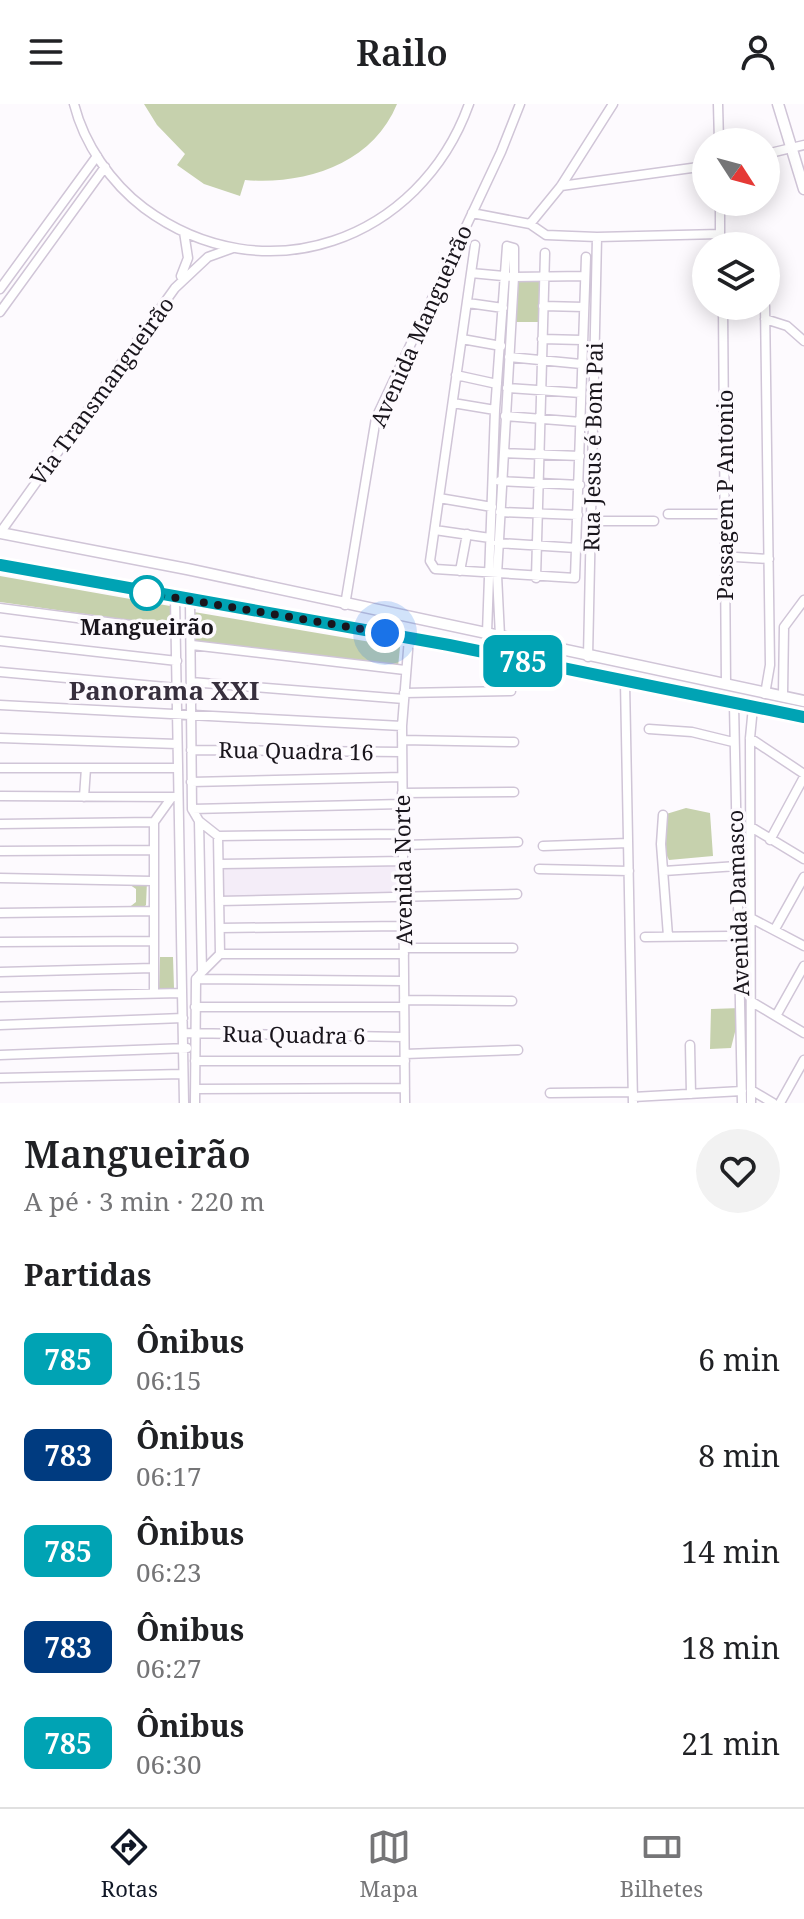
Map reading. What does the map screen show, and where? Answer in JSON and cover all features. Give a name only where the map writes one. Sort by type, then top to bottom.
[{"type":"main road","points":[[778,104],[804,189]]},
{"type":"main road","points":[[0,533],[187,569],[804,701]]},
{"type":"main road","points":[[0,565],[409,638],[803,718]]},
{"type":"main road","points":[[782,696],[804,695]]},
{"type":"street","name":"Via Transmangueirão","points":[[74,104],[97,156],[136,202],[184,232],[234,248],[261,251],[311,247],[374,224],[426,181],[452,144],[469,104]]},
{"type":"street","name":"Avenida Mangueirão","points":[[345,605],[376,418],[520,104]]},
{"type":"street","points":[[530,224],[561,186],[613,104]]},
{"type":"street","points":[[718,104],[719,128]]},
{"type":"street","points":[[780,150],[804,145]]},
{"type":"street","points":[[0,289],[97,156]]},
{"type":"street","points":[[0,312],[105,167]]},
{"type":"street","points":[[561,186],[692,168]]},
{"type":"street","points":[[472,213],[530,224],[546,235],[692,235]]},
{"type":"street","name":"Via Transmangueirão","points":[[175,288],[188,258],[184,232]]},
{"type":"street","name":"Rua Jesus é Bom Pai","points":[[588,657],[597,237]]},
{"type":"street","points":[[475,245],[430,561],[435,569],[572,581],[580,485],[586,257]]},
{"type":"street","name":"Via Transmangueirão","points":[[0,533],[175,288],[208,257],[234,248]]},
{"type":"street","points":[[536,578],[545,253]]},
{"type":"street","points":[[471,273],[510,277],[585,276]]},
{"type":"street","points":[[496,509],[492,480],[495,410],[503,308],[510,277]]},
{"type":"street","points":[[487,633],[496,509],[504,453],[510,277]]},
{"type":"street","points":[[468,303],[503,308]]},
{"type":"street","points":[[543,306],[584,307]]},
{"type":"street","name":"Passagem P Antonio","points":[[723,320],[726,684]]},
{"type":"street","points":[[765,320],[770,679],[765,694]]},
{"type":"street","points":[[768,320],[787,326],[804,341]]},
{"type":"street","points":[[462,339],[499,346],[509,353],[542,361],[581,364]]},
{"type":"street","points":[[542,339],[582,340]]},
{"type":"street","points":[[456,375],[497,384]]},
{"type":"street","points":[[507,388],[581,393]]},
{"type":"street","points":[[453,403],[495,410]]},
{"type":"street","points":[[505,416],[581,422]]},
{"type":"street","points":[[504,453],[580,456]]},
{"type":"street","points":[[492,480],[580,485]]},
{"type":"street","points":[[439,498],[537,515],[578,515]]},
{"type":"street","points":[[668,514],[726,514]]},
{"type":"street","points":[[591,521],[654,521]]},
{"type":"street","points":[[435,530],[494,541],[577,548]]},
{"type":"street","points":[[460,571],[467,534]]},
{"type":"street","points":[[736,557],[769,559]]},
{"type":"street","points":[[493,575],[500,636]]},
{"type":"street","points":[[175,598],[175,797],[184,1103]]},
{"type":"street","points":[[190,600],[192,809],[199,821],[218,836],[403,834]]},
{"type":"street","points":[[782,696],[784,627],[804,600]]},
{"type":"street","points":[[0,608],[176,631]]},
{"type":"street","points":[[770,625],[784,627]]},
{"type":"street","name":"Avenida Norte","points":[[405,1103],[402,726],[409,638]]},
{"type":"street","points":[[0,641],[177,661]]},
{"type":"street","points":[[192,645],[405,670]]},
{"type":"street","points":[[0,672],[177,688]]},
{"type":"street","points":[[770,679],[784,680]]},
{"type":"street","points":[[191,682],[404,696],[511,691]]},
{"type":"street","points":[[625,682],[633,1097]]},
{"type":"street","name":"Avenida Damasco","points":[[734,704],[746,1091],[751,1103]]},
{"type":"street","points":[[0,705],[402,726]]},
{"type":"street","name":"Avenida Damasco","points":[[742,1103],[746,1091],[752,1002],[749,917],[750,738],[753,707]]},
{"type":"street","points":[[649,729],[692,732],[733,742]]},
{"type":"street","points":[[0,738],[177,744]]},
{"type":"street","points":[[750,738],[804,775],[770,840]]},
{"type":"street","points":[[402,740],[514,742]]},
{"type":"street","name":"Rua Quadra 16","points":[[191,750],[402,752]]},
{"type":"street","points":[[0,768],[177,768]]},
{"type":"street","points":[[84,797],[86,768]]},
{"type":"street","points":[[191,782],[402,777]]},
{"type":"street","points":[[402,793],[514,792]]},
{"type":"street","points":[[0,796],[175,797]]},
{"type":"street","points":[[154,993],[151,850],[154,822],[175,797]]},
{"type":"street","points":[[192,809],[402,804]]},
{"type":"street","points":[[663,815],[668,936]]},
{"type":"street","points":[[195,1103],[199,821]]},
{"type":"street","points":[[0,824],[154,822]]},
{"type":"street","points":[[751,827],[804,859]]},
{"type":"street","points":[[199,976],[220,954],[218,836]]},
{"type":"street","points":[[403,845],[518,842]]},
{"type":"street","points":[[543,846],[628,843]]},
{"type":"street","points":[[0,851],[151,850]]},
{"type":"street","points":[[220,864],[403,861]]},
{"type":"street","points":[[664,871],[737,866]]},
{"type":"street","points":[[539,869],[629,871]]},
{"type":"street","points":[[775,929],[804,877]]},
{"type":"street","points":[[0,878],[152,881]]},
{"type":"street","points":[[219,901],[517,894]]},
{"type":"street","points":[[0,913],[152,911]]},
{"type":"street","points":[[749,917],[804,946]]},
{"type":"street","points":[[220,928],[403,926]]},
{"type":"street","points":[[645,937],[731,936]]},
{"type":"street","points":[[0,942],[154,941]]},
{"type":"street","points":[[220,954],[513,948]]},
{"type":"street","points":[[776,1016],[804,966]]},
{"type":"street","points":[[0,972],[153,968]]},
{"type":"street","points":[[199,976],[404,981]]},
{"type":"street","points":[[0,997],[181,993]]},
{"type":"street","points":[[195,1007],[512,1001]]},
{"type":"street","points":[[752,1002],[804,1033]]},
{"type":"street","points":[[0,1025],[183,1018]]},
{"type":"street","name":"Rua Quadra 6","points":[[183,1033],[404,1037]]},
{"type":"street","points":[[690,1045],[691,1094]]},
{"type":"street","points":[[0,1055],[195,1048]]},
{"type":"street","points":[[195,1061],[405,1058],[518,1050]]},
{"type":"street","points":[[780,1103],[804,1060]]},
{"type":"street","points":[[0,1078],[183,1074]]},
{"type":"street","points":[[195,1089],[405,1088]]},
{"type":"street","points":[[550,1093],[633,1097],[746,1091],[773,1103]]},
{"type":"shaded area","points":[[401,862],[403,895],[221,899],[222,866]]},
{"type":"green space","points":[[144,104],[397,104],[386,125],[353,156],[334,167],[290,179],[245,180],[240,196],[204,184],[177,165],[185,154],[157,125]]},
{"type":"green space","points":[[544,276],[543,322],[511,322],[514,277]]},
{"type":"green space","points":[[0,576],[170,606],[171,626],[0,602]]},
{"type":"green space","points":[[194,612],[400,647],[398,667],[195,643]]},
{"type":"green space","points":[[686,808],[710,813],[713,856],[669,860],[661,844],[663,815]]},
{"type":"green space","points":[[123,880],[147,881],[146,905],[142,909],[127,909],[136,902],[136,889]]},
{"type":"green space","points":[[160,957],[173,957],[174,988],[159,989]]},
{"type":"green space","points":[[741,1008],[731,1048],[710,1049],[711,1009]]},
{"type":"bus line","name":"785","points":[[0,565],[449,645],[804,717]]},
{"type":"place","name":"Mangueirão","points":[[147,593]]},
{"type":"district","name":"Panorama XXI","points":[[164,691]]},
{"type":"route","points":[[147,593],[385,633]]}]
